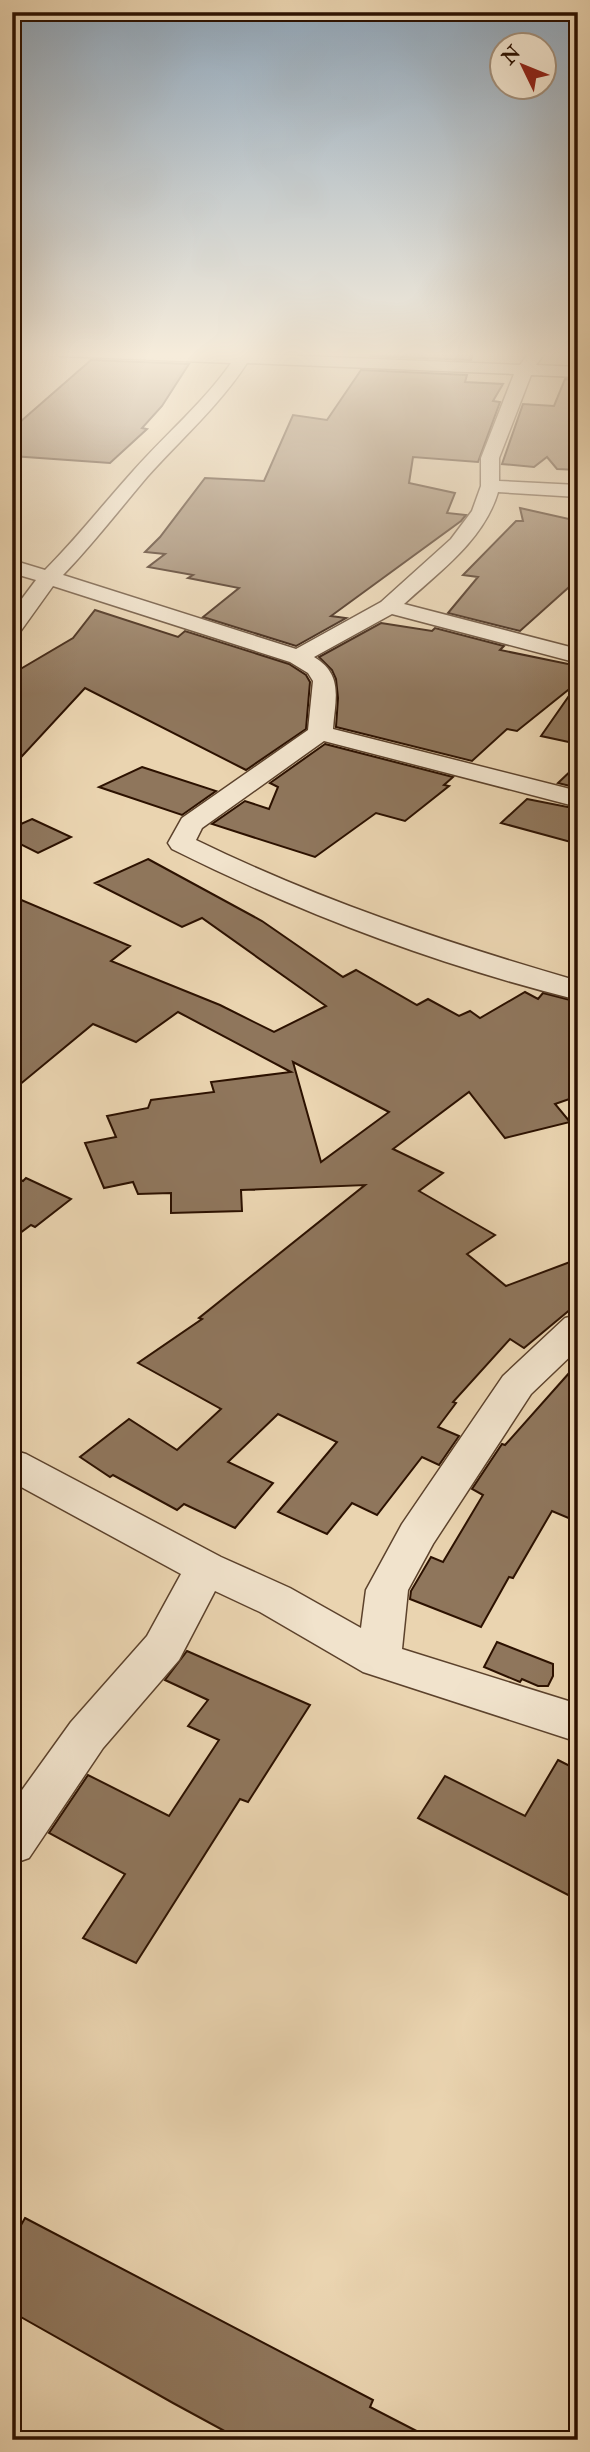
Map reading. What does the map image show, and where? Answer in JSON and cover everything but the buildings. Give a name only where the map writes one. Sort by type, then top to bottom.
[{"type":"street","points":[[12,626],[49,577],[88,538],[148,465]]},
{"type":"street","points":[[298,657],[389,607],[458,543],[482,513],[490,486],[490,465]]},
{"type":"street","points":[[490,486],[578,491]]},
{"type":"street","points":[[12,566],[298,657],[316,668],[326,681],[320,733],[191,824],[181,843],[240,874],[331,911],[578,991]]},
{"type":"street","points":[[389,607],[578,656]]},
{"type":"street","points":[[320,733],[578,799]]},
{"type":"street","points":[[379,1659],[387,1590],[417,1535],[517,1385],[578,1327]]},
{"type":"street","points":[[12,1464],[206,1568],[275,1600],[379,1659],[578,1723]]},
{"type":"street","points":[[12,1843],[87,1735],[163,1648],[206,1568]]}]
